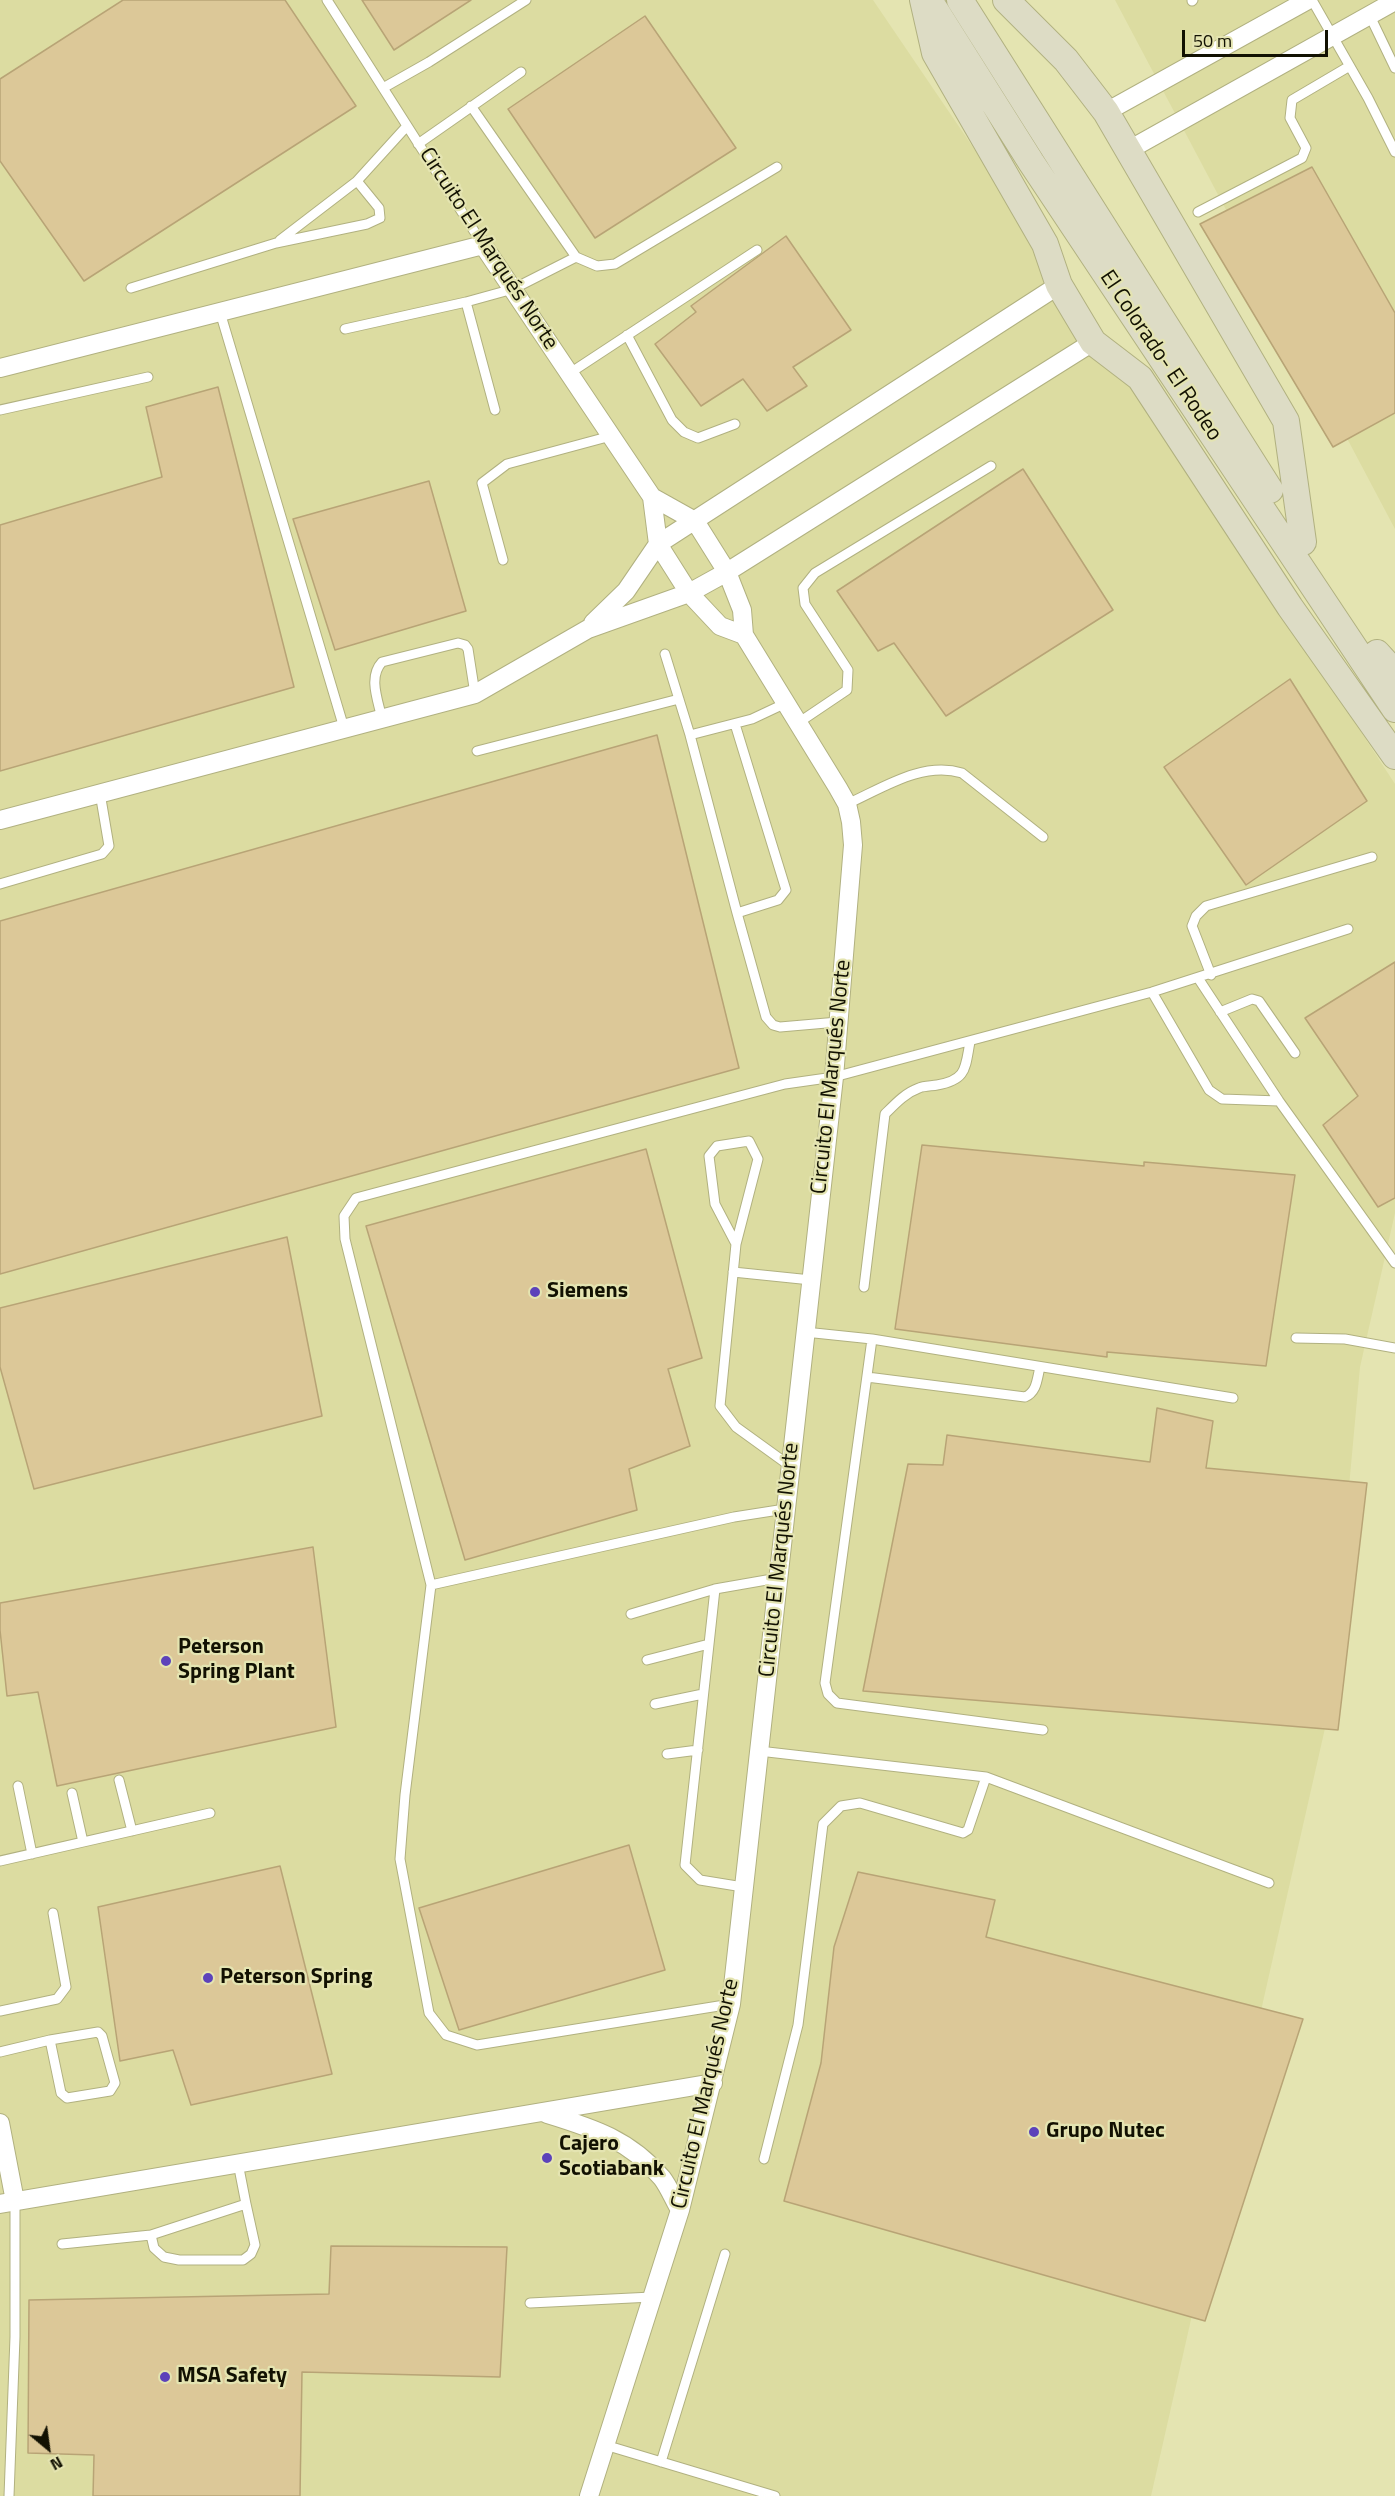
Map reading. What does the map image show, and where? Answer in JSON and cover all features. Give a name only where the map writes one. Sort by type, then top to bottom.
[{"type":"main road","points":[[923,0],[935,53],[1045,244],[1059,285],[1093,342],[1140,378],[1290,607],[1395,756]]},
{"type":"main road","name":"El Colorado- El Rodeo","points":[[929,0],[1031,162],[1395,709]]},
{"type":"main road","name":"El Colorado- El Rodeo","points":[[960,0],[1303,542],[1395,680]]},
{"type":"main road","points":[[1006,0],[1066,60],[1106,112],[1286,422],[1303,542]]},
{"type":"main road","points":[[1377,653],[1395,673]]},
{"type":"street","points":[[1106,112],[1310,0]]},
{"type":"street","points":[[1127,151],[1395,1]]},
{"type":"street","points":[[0,368],[483,245]]},
{"type":"street","name":"Circuito El Marqués Norte","points":[[483,245],[652,497],[658,544],[689,593],[720,626],[744,635]]},
{"type":"street","points":[[588,629],[626,591],[658,544],[1059,285]]},
{"type":"street","points":[[0,820],[475,694],[588,629],[689,593],[727,572],[1093,342]]},
{"type":"street","name":"Circuito El Marqués Norte","points":[[589,2496],[680,2210],[731,2004],[834,1077],[853,845],[847,804],[744,635],[742,610],[727,572],[695,521],[652,497]]},
{"type":"street","points":[[0,2123],[7,2203],[713,2083]]},
{"type":"street","points":[[542,2112],[596,2128],[636,2152],[663,2179],[680,2210]]},
{"type":"lane","name":"Circuito El Marqués Norte","points":[[327,0],[483,245]]},
{"type":"lane","points":[[383,88],[429,62],[526,0]]},
{"type":"lane","points":[[1310,0],[1368,98],[1395,152]]},
{"type":"lane","points":[[1369,14],[1395,68]]},
{"type":"lane","points":[[1198,212],[1302,158],[1306,148],[1290,118],[1292,100],[1348,67]]},
{"type":"lane","points":[[418,144],[521,72]]},
{"type":"lane","points":[[471,106],[576,257],[597,266],[615,264],[777,167]]},
{"type":"lane","points":[[276,243],[357,181],[407,126]]},
{"type":"lane","points":[[131,288],[276,243],[367,224],[380,218],[379,208],[357,181]]},
{"type":"lane","points":[[570,373],[757,250]]},
{"type":"lane","points":[[345,329],[513,289],[576,257]]},
{"type":"lane","points":[[466,302],[495,410]]},
{"type":"lane","points":[[220,312],[344,728]]},
{"type":"lane","points":[[627,335],[672,420],[684,432],[698,438],[735,424]]},
{"type":"lane","points":[[0,410],[148,377]]},
{"type":"lane","points":[[503,560],[482,483],[507,464],[611,436]]},
{"type":"lane","points":[[798,723],[847,690],[848,670],[805,604],[803,588],[815,573],[991,466]]},
{"type":"lane","points":[[382,719],[374,678],[376,668],[382,662],[458,643],[465,645],[468,650],[475,694]]},
{"type":"lane","points":[[664,654],[690,735],[766,1017],[773,1025],[780,1027],[838,1022]]},
{"type":"lane","points":[[477,751],[679,699]]},
{"type":"lane","points":[[690,735],[752,719],[786,704]]},
{"type":"lane","points":[[735,724],[786,890],[778,900],[737,913]]},
{"type":"lane","points":[[847,804],[924,770],[946,768],[962,773],[1043,837]]},
{"type":"lane","points":[[0,884],[102,854],[109,846],[100,793]]},
{"type":"lane","points":[[1211,975],[1192,926],[1196,916],[1206,906],[1372,857]]},
{"type":"lane","points":[[731,2004],[477,2045],[446,2036],[429,2013],[400,1860],[405,1795],[431,1585],[345,1239],[344,1216],[356,1198],[785,1084],[834,1077],[970,1042],[1211,975],[1348,929]]},
{"type":"lane","points":[[1198,978],[1280,1101],[1395,1263]]},
{"type":"lane","points":[[1152,992],[1209,1090],[1222,1099],[1280,1101]]},
{"type":"lane","points":[[1220,1012],[1252,999],[1260,1001],[1295,1053]]},
{"type":"lane","points":[[864,1287],[885,1114],[902,1098],[919,1088],[952,1082],[959,1078],[964,1071],[970,1042]]},
{"type":"lane","points":[[736,1244],[715,1204],[709,1156],[717,1146],[749,1142],[758,1159],[736,1244],[720,1406],[736,1427],[790,1466]]},
{"type":"lane","points":[[734,1272],[811,1280]]},
{"type":"lane","points":[[805,1332],[872,1339],[1233,1398]]},
{"type":"lane","points":[[1296,1338],[1345,1339],[1395,1348]]},
{"type":"lane","points":[[872,1339],[825,1683],[828,1694],[837,1703],[1043,1730]]},
{"type":"lane","points":[[867,1377],[1025,1397],[1035,1389],[1040,1367]]},
{"type":"lane","points":[[431,1585],[734,1517],[785,1509]]},
{"type":"lane","points":[[631,1614],[715,1588],[778,1578]]},
{"type":"lane","points":[[715,1588],[685,1865],[700,1880],[743,1887]]},
{"type":"lane","points":[[647,1660],[709,1644]]},
{"type":"lane","points":[[655,1704],[703,1694]]},
{"type":"lane","points":[[667,1754],[698,1750]]},
{"type":"lane","points":[[759,1751],[987,1777],[1269,1883]]},
{"type":"lane","points":[[764,2158],[798,2025],[824,1824],[841,1806],[860,1803],[963,1833],[968,1830],[987,1777]]},
{"type":"lane","points":[[119,1780],[132,1831]]},
{"type":"lane","points":[[18,1786],[32,1854]]},
{"type":"lane","points":[[72,1793],[83,1842]]},
{"type":"lane","points":[[0,1862],[210,1813]]},
{"type":"lane","points":[[0,2011],[57,1999],[63,1994],[66,1987],[53,1913]]},
{"type":"lane","points":[[0,2052],[50,2040],[98,2032],[102,2036],[115,2083],[114,2088],[110,2091],[67,2098],[61,2093],[50,2040]]},
{"type":"lane","points":[[151,2235],[154,2248],[164,2257],[180,2260],[243,2260],[251,2254],[255,2245],[238,2163]]},
{"type":"lane","points":[[7,2203],[15,2337],[9,2496]]},
{"type":"lane","points":[[62,2244],[151,2235],[246,2204]]},
{"type":"lane","points":[[661,2462],[725,2254]]},
{"type":"lane","points":[[530,2303],[652,2297]]},
{"type":"lane","points":[[605,2445],[775,2496]]},
{"type":"shaded area","points":[[0,0],[873,0],[1148,405],[1395,784],[1395,1213],[1360,1367],[1328,1715],[1151,2496],[0,2496]]},
{"type":"shaded area","points":[[1115,0],[1395,0],[1395,529]]},
{"type":"building","points":[[123,0],[285,0],[356,106],[84,281],[0,161],[0,79]]},
{"type":"building","points":[[362,0],[471,0],[394,50]]},
{"type":"building","points":[[645,16],[736,148],[595,238],[508,109]]},
{"type":"building","points":[[1312,167],[1395,313],[1395,413],[1333,447],[1200,224]]},
{"type":"building","points":[[786,236],[851,330],[793,367],[807,386],[767,411],[743,379],[701,406],[655,344],[696,312],[691,306]]},
{"type":"building","points":[[218,387],[294,687],[0,771],[0,525],[162,477],[146,407]]},
{"type":"building","points":[[1023,469],[1113,610],[946,716],[894,643],[878,651],[837,591]]},
{"type":"building","points":[[429,481],[466,611],[335,650],[293,519]]},
{"type":"building","points":[[1290,679],[1367,801],[1246,885],[1164,767]]},
{"type":"building","points":[[657,735],[739,1068],[0,1274],[0,921]]},
{"type":"building","points":[[1395,962],[1395,1198],[1378,1207],[1323,1125],[1358,1096],[1305,1018]]},
{"type":"building","points":[[922,1145],[1144,1166],[1144,1162],[1295,1175],[1266,1366],[1107,1352],[1107,1357],[895,1329]]},
{"type":"building","name":"Siemens","points":[[646,1149],[702,1358],[668,1369],[690,1446],[629,1469],[637,1510],[465,1560],[366,1226]]},
{"type":"building","points":[[287,1237],[322,1416],[34,1489],[0,1367],[0,1308]]},
{"type":"building","points":[[1157,1408],[1213,1421],[1206,1468],[1367,1483],[1338,1730],[863,1691],[908,1464],[943,1465],[947,1435],[1150,1462]]},
{"type":"building","name":"Peterson Spring Plant","points":[[313,1547],[336,1727],[57,1786],[38,1692],[7,1696],[0,1630],[0,1603]]},
{"type":"building","points":[[629,1845],[665,1970],[459,2030],[419,1908]]},
{"type":"building","name":"Peterson Spring","points":[[280,1866],[332,2074],[191,2105],[173,2050],[120,2061],[98,1907]]},
{"type":"building","name":"Grupo Nutec","points":[[858,1872],[995,1900],[986,1937],[1303,2019],[1205,2321],[784,2201],[821,2063],[834,1947]]},
{"type":"building","name":"MSA Safety","points":[[331,2246],[507,2247],[500,2377],[302,2372],[300,2496],[93,2496],[94,2455],[28,2453],[29,2300],[329,2294]]},
{"type":"place","name":"Siemens","points":[[535,1292]]},
{"type":"place","name":"Peterson Spring Plant","points":[[166,1661]]},
{"type":"place","name":"Peterson Spring","points":[[208,1978]]},
{"type":"place","name":"Grupo Nutec","points":[[1034,2132]]},
{"type":"place","name":"Cajero Scotiabank","points":[[547,2158]]},
{"type":"place","name":"MSA Safety","points":[[165,2377]]}]
